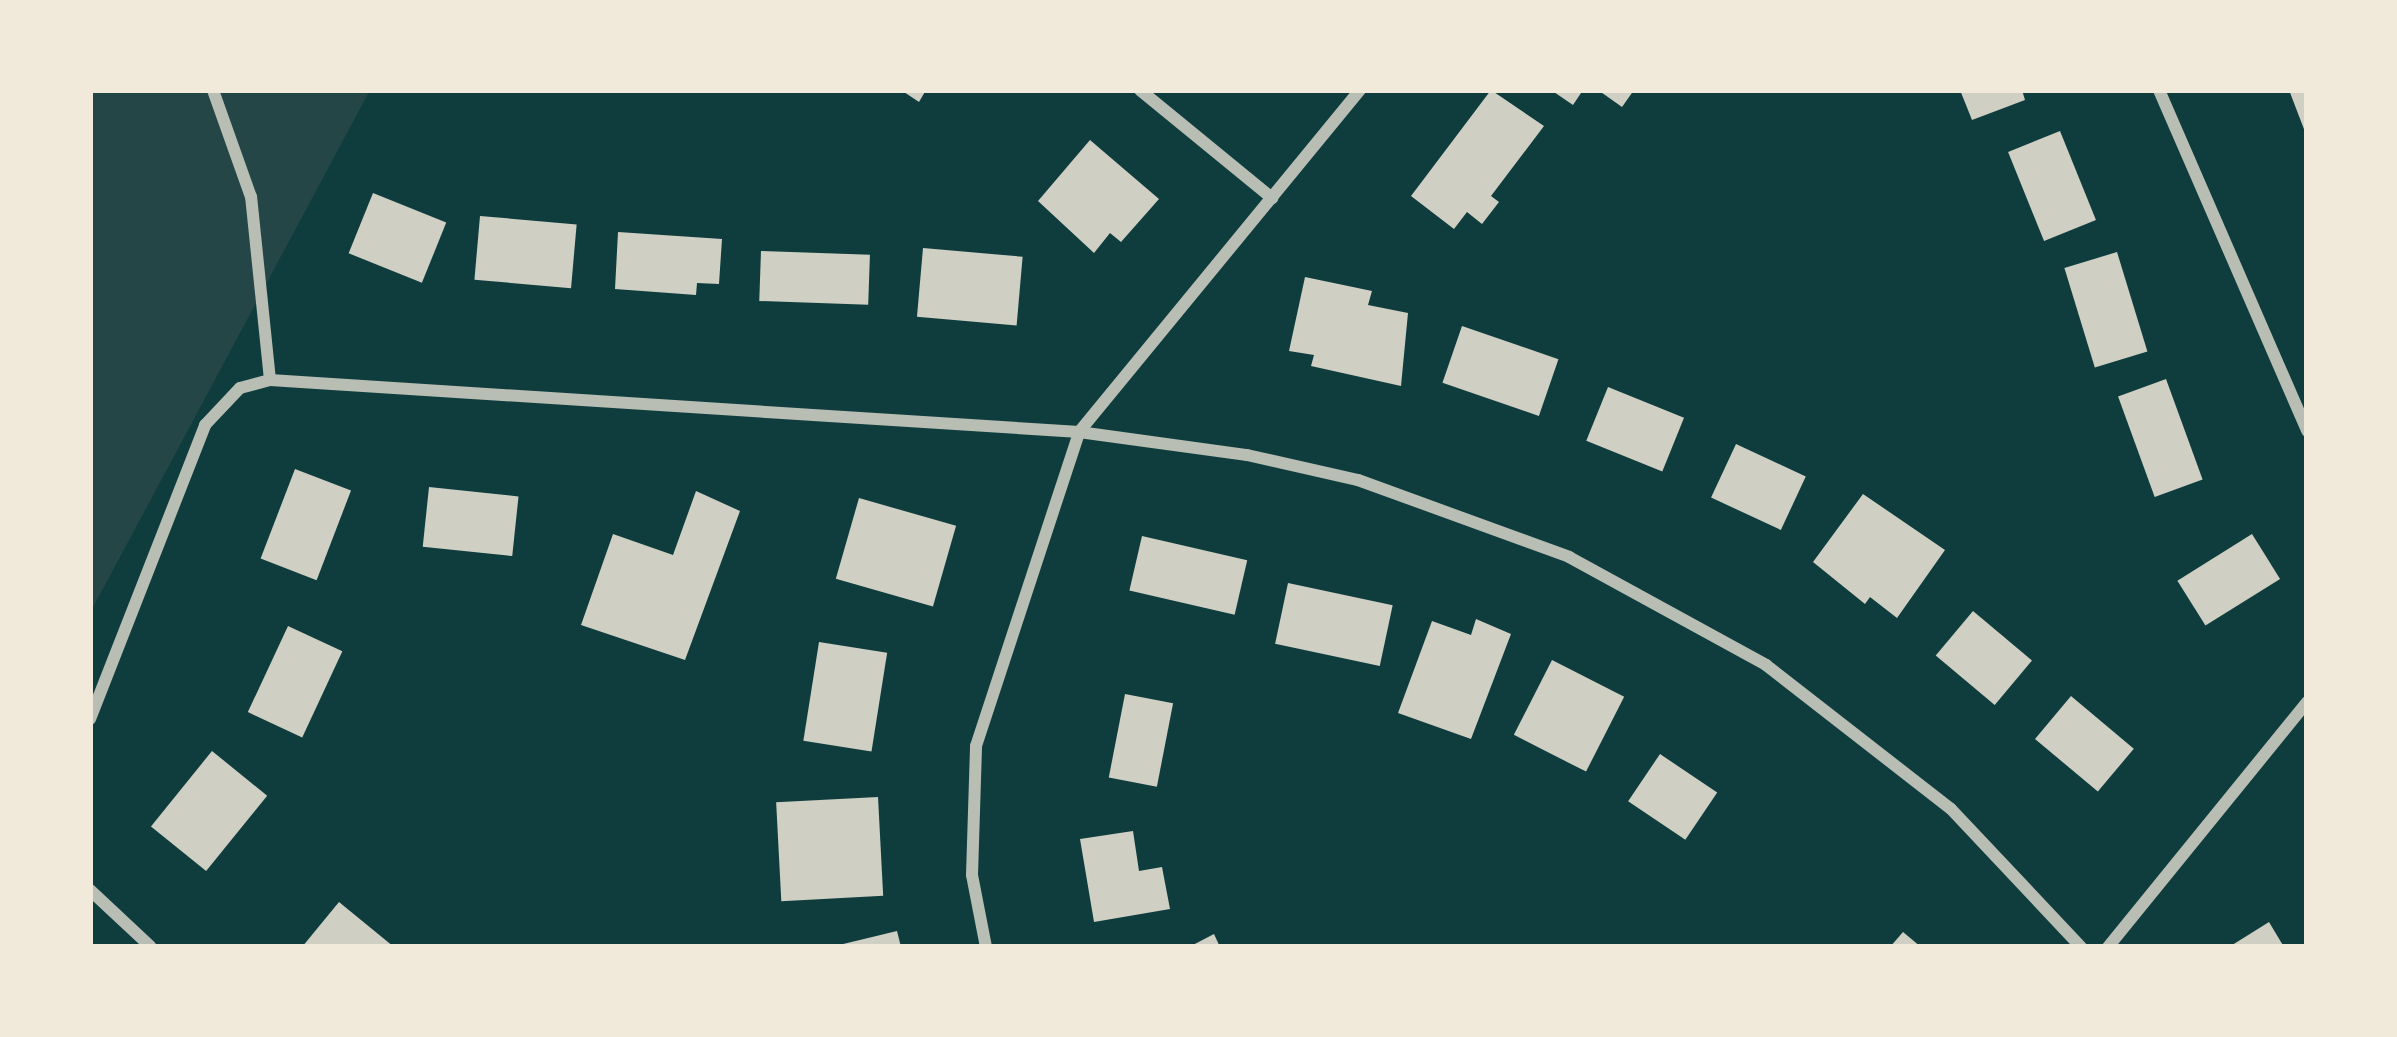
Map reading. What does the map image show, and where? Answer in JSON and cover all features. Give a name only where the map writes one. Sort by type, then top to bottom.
[{"type":"street","points":[[213,90],[251,197],[270,380]]},
{"type":"street","points":[[1140,90],[1272,198]]},
{"type":"street","points":[[986,947],[972,875],[976,746],[1078,433],[1360,90]]},
{"type":"street","points":[[2158,90],[2307,431]]},
{"type":"street","points":[[90,719],[205,425],[240,388],[270,380],[1078,433],[1247,455],[1358,480],[1548,548],[1669,607],[1862,734],[1951,808],[2081,947]]},
{"type":"street","points":[[2108,947],[2307,702]]},
{"type":"street","points":[[90,890],[152,947]]},
{"type":"shaded area","points":[[90,90],[370,90],[90,613]]},
{"type":"building","points":[[901,90],[926,90],[919,102]]},
{"type":"building","points":[[1491,90],[1544,126],[1491,196],[1499,202],[1482,224],[1467,212],[1454,229],[1411,196]]},
{"type":"building","points":[[1551,90],[1583,90],[1573,105]]},
{"type":"building","points":[[1598,90],[1634,90],[1622,107]]},
{"type":"building","points":[[1960,90],[2022,90],[2025,100],[1972,120]]},
{"type":"building","points":[[2289,90],[2307,90],[2307,137]]},
{"type":"building","points":[[2060,131],[2096,220],[2044,241],[2008,152]]},
{"type":"building","points":[[1090,140],[1159,199],[1121,242],[1110,233],[1094,253],[1038,201]]},
{"type":"building","points":[[373,193],[446,223],[422,283],[349,253]]},
{"type":"building","points":[[480,216],[577,224],[571,288],[474,280]]},
{"type":"building","points":[[618,232],[722,239],[719,284],[697,283],[696,295],[615,289]]},
{"type":"building","points":[[923,248],[1023,257],[1017,325],[917,317]]},
{"type":"building","points":[[761,251],[870,255],[868,305],[759,301]]},
{"type":"building","points":[[2117,252],[2147,351],[2095,368],[2064,268]]},
{"type":"building","points":[[1305,277],[1372,291],[1368,305],[1408,313],[1401,386],[1311,366],[1314,355],[1289,351]]},
{"type":"building","points":[[1462,326],[1558,359],[1539,416],[1442,383]]},
{"type":"building","points":[[2166,379],[2203,480],[2155,497],[2118,396]]},
{"type":"building","points":[[1608,387],[1684,418],[1662,471],[1586,441]]},
{"type":"building","points":[[1736,444],[1806,477],[1781,530],[1711,497]]},
{"type":"building","points":[[295,469],[351,491],[317,580],[261,559]]},
{"type":"building","points":[[429,487],[519,496],[512,556],[423,547]]},
{"type":"building","points":[[696,491],[740,511],[685,660],[581,625],[613,534],[673,555]]},
{"type":"building","points":[[1863,494],[1945,550],[1897,618],[1870,597],[1865,604],[1813,562]]},
{"type":"building","points":[[859,498],[956,526],[933,607],[836,579]]},
{"type":"building","points":[[2252,534],[2280,579],[2205,626],[2177,581]]},
{"type":"building","points":[[1142,536],[1247,560],[1235,615],[1129,591]]},
{"type":"building","points":[[1288,583],[1393,605],[1380,666],[1275,644]]},
{"type":"building","points":[[1973,611],[2032,660],[1995,705],[1936,655]]},
{"type":"building","points":[[1476,619],[1511,634],[1471,739],[1398,713],[1432,621],[1471,635]]},
{"type":"building","points":[[288,626],[342,651],[302,737],[248,712]]},
{"type":"building","points":[[819,642],[887,653],[872,752],[803,741]]},
{"type":"building","points":[[1552,660],[1624,697],[1586,772],[1514,735]]},
{"type":"building","points":[[1125,694],[1173,703],[1157,787],[1109,777]]},
{"type":"building","points":[[2071,696],[2134,749],[2098,792],[2035,739]]},
{"type":"building","points":[[212,751],[267,796],[206,871],[151,826]]},
{"type":"building","points":[[1660,754],[1717,793],[1685,840],[1628,801]]},
{"type":"building","points":[[878,797],[883,896],[781,901],[776,802]]},
{"type":"building","points":[[1133,831],[1139,871],[1162,867],[1170,909],[1094,922],[1080,839]]},
{"type":"building","points":[[339,902],[394,947],[302,947]]},
{"type":"building","points":[[2269,922],[2284,947],[2229,947]]},
{"type":"building","points":[[897,931],[901,947],[839,947],[839,945]]},
{"type":"building","points":[[1903,932],[1921,947],[1890,947]]},
{"type":"building","points":[[1214,934],[1220,947],[1189,947]]}]
